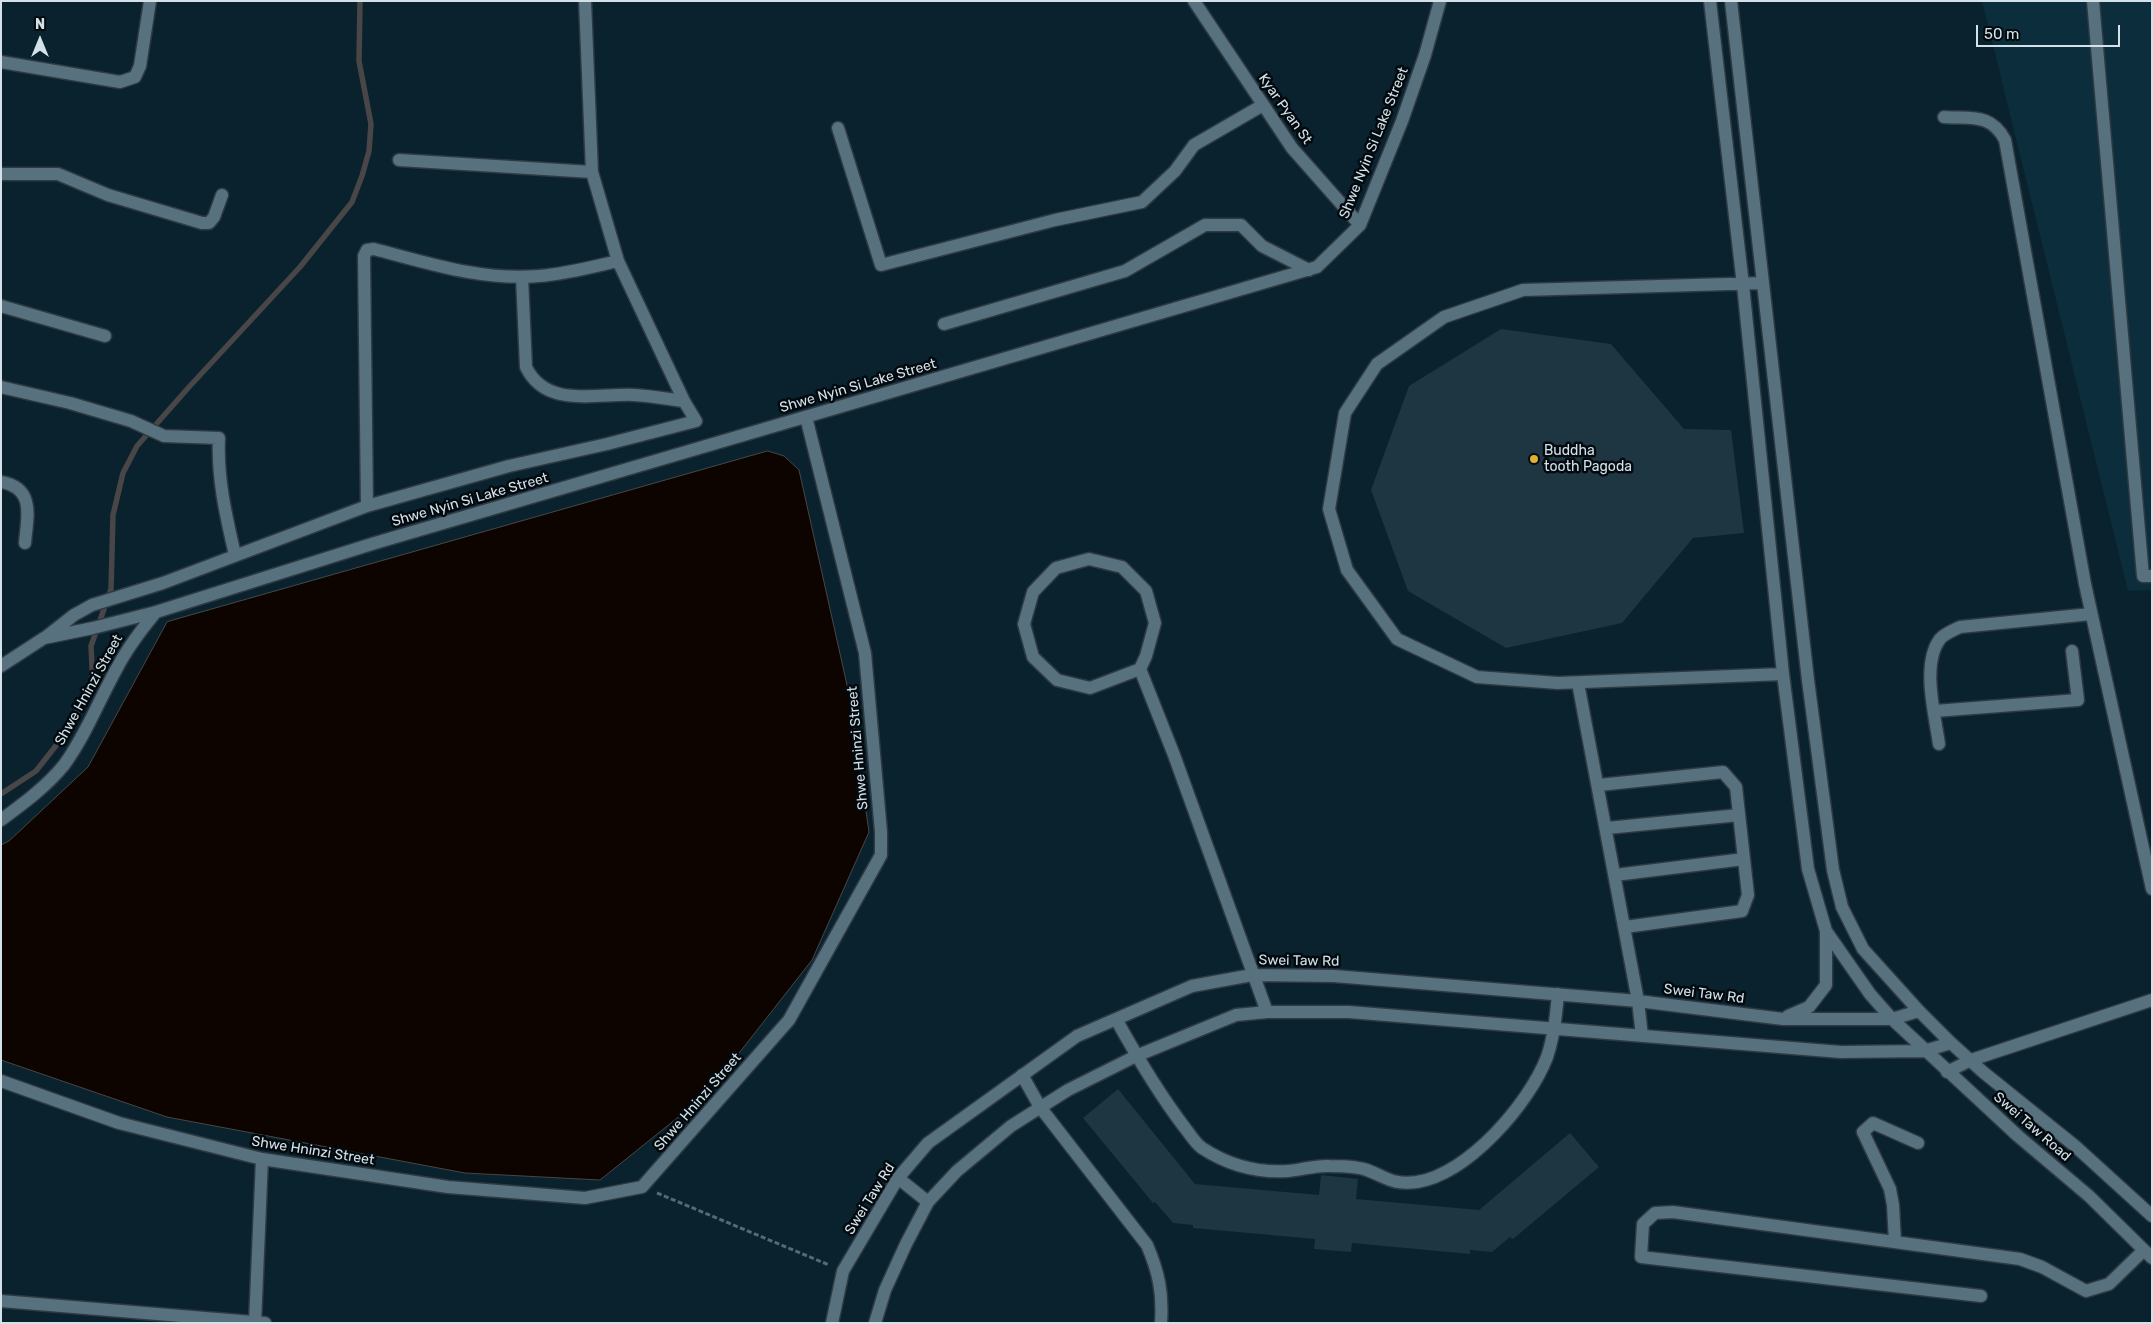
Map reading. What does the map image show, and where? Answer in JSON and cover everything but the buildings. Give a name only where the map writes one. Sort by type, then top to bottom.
[{"type":"street","points":[[1,62],[120,82],[135,77],[140,66],[150,1]]},
{"type":"street","points":[[1,666],[44,638],[74,615],[92,605],[120,597],[367,506],[509,466],[607,444],[696,421],[684,401],[618,261],[592,172],[585,1]]},
{"type":"street","name":"Kyar Pyan St","points":[[1194,1],[1292,148],[1360,225]]},
{"type":"street","name":"Shwe Nyin Si Lake Street","points":[[44,638],[94,628],[156,612],[385,541],[1317,268],[1360,225],[1425,55],[1440,1]]},
{"type":"street","points":[[1710,1],[1743,285],[1783,674],[1808,870],[1826,931],[1826,986],[1809,1008],[1783,1019]]},
{"type":"street","name":"Swei Taw Road","points":[[1731,1],[1807,670],[1833,870],[1842,907],[1863,949],[1951,1043],[2075,1146],[2152,1216]]},
{"type":"street","points":[[2093,1],[2143,576],[2152,576]]},
{"type":"street","points":[[838,128],[882,265],[1055,220],[1142,202],[1175,171],[1194,145],[1264,105]]},
{"type":"street","points":[[1944,117],[1982,119],[1998,127],[2005,140],[2091,614],[2152,889]]},
{"type":"street","points":[[399,160],[592,172]]},
{"type":"street","points":[[1,174],[58,174],[108,195],[202,223],[210,223],[222,195]]},
{"type":"street","points":[[944,324],[1125,271],[1205,225],[1241,225],[1262,246],[1309,270]]},
{"type":"street","points":[[367,506],[364,256],[368,250],[374,249],[455,270],[484,275],[522,277],[565,273],[618,261]]},
{"type":"street","points":[[522,277],[526,367],[532,379],[547,390],[570,396],[633,395],[684,401]]},
{"type":"street","points":[[1763,283],[1523,290],[1444,317],[1377,364],[1345,413],[1329,509],[1347,570],[1397,639],[1477,677],[1578,683],[1783,674]]},
{"type":"street","points":[[1,306],[105,336]]},
{"type":"street","points":[[1,387],[70,403],[131,421],[164,436],[219,438],[217,462],[222,496],[235,555]]},
{"type":"street","name":"Shwe Hninzi Street","points":[[1,1081],[119,1123],[262,1159],[448,1187],[585,1198],[642,1187],[789,1020],[881,855],[881,832],[865,653],[806,417]]},
{"type":"street","points":[[1,482],[7,483],[22,493],[29,505],[25,543]]},
{"type":"street","points":[[1140,669],[1090,688],[1057,680],[1033,657],[1024,624],[1033,592],[1056,568],[1089,559],[1122,567],[1146,591],[1154,624],[1146,656],[1140,669],[1174,755],[1252,975],[1267,1012]]},
{"type":"street","name":"Shwe Hninzi Street","points":[[1,820],[45,786],[63,765],[79,742],[134,638],[156,612]]},
{"type":"street","points":[[1938,744],[1930,669],[1940,638],[1960,627],[2091,614]]},
{"type":"street","points":[[1935,711],[2078,700],[2072,650]]},
{"type":"street","points":[[1578,683],[1625,927],[1642,1036]]},
{"type":"street","points":[[1599,785],[1724,772],[1736,787],[1748,895],[1742,911],[1625,927]]},
{"type":"street","points":[[1607,828],[1739,815]]},
{"type":"street","points":[[1615,875],[1744,859]]},
{"type":"street","name":"Swei Taw Road","points":[[1826,931],[1870,994],[1892,1019],[1924,1051],[2018,1136],[2089,1196],[2148,1254]]},
{"type":"street","name":"Swei Taw Rd","points":[[832,1323],[843,1271],[898,1178],[928,1143],[1077,1036],[1192,986],[1252,975],[1334,976],[1638,1001],[1783,1019],[1892,1019],[1919,1011]]},
{"type":"street","points":[[1116,1019],[1136,1056],[1200,1146],[1222,1160],[1244,1168],[1270,1171],[1288,1171],[1322,1166],[1345,1166],[1366,1170],[1395,1183],[1410,1182],[1442,1175],[1462,1163],[1510,1117],[1546,1059],[1555,1030],[1558,994]]},
{"type":"street","points":[[1947,1072],[1971,1060],[2152,1000]]},
{"type":"street","points":[[875,1323],[885,1290],[928,1202],[957,1171],[1011,1126],[1068,1090],[1136,1056],[1236,1015],[1267,1012],[1349,1012],[1841,1052],[1924,1051],[1951,1043]]},
{"type":"street","points":[[1022,1075],[1040,1107],[1147,1245],[1157,1269],[1162,1301],[1161,1323]]},
{"type":"street","points":[[1895,1242],[1894,1205],[1890,1189],[1863,1132],[1873,1123],[1918,1143]]},
{"type":"street","points":[[1,1301],[258,1322],[262,1159]]},
{"type":"street","points":[[898,1178],[928,1202]]},
{"type":"street","points":[[1981,1296],[1641,1257],[1643,1224],[1655,1213],[1673,1212],[2020,1259],[2042,1267],[2086,1291],[2108,1284],[2148,1254]]},
{"type":"path","points":[[642,1187],[843,1271]]},
{"type":"shaded area","points":[[1982,1],[2152,1],[2152,590],[2128,591]]},
{"type":"shaded area","points":[[768,451],[784,456],[799,470],[849,694],[869,832],[812,960],[707,1094],[600,1180],[465,1173],[167,1117],[1,1060],[1,845],[9,841],[88,767],[167,622]]},
{"type":"waterway","points":[[1,794],[36,771],[58,743],[93,686],[91,646],[111,589],[113,515],[123,473],[137,446],[300,267],[352,202],[369,151],[371,124],[359,61],[360,1]]},
{"type":"place","name":"Buddha tooth Pagoda","points":[[1534,459]]}]
